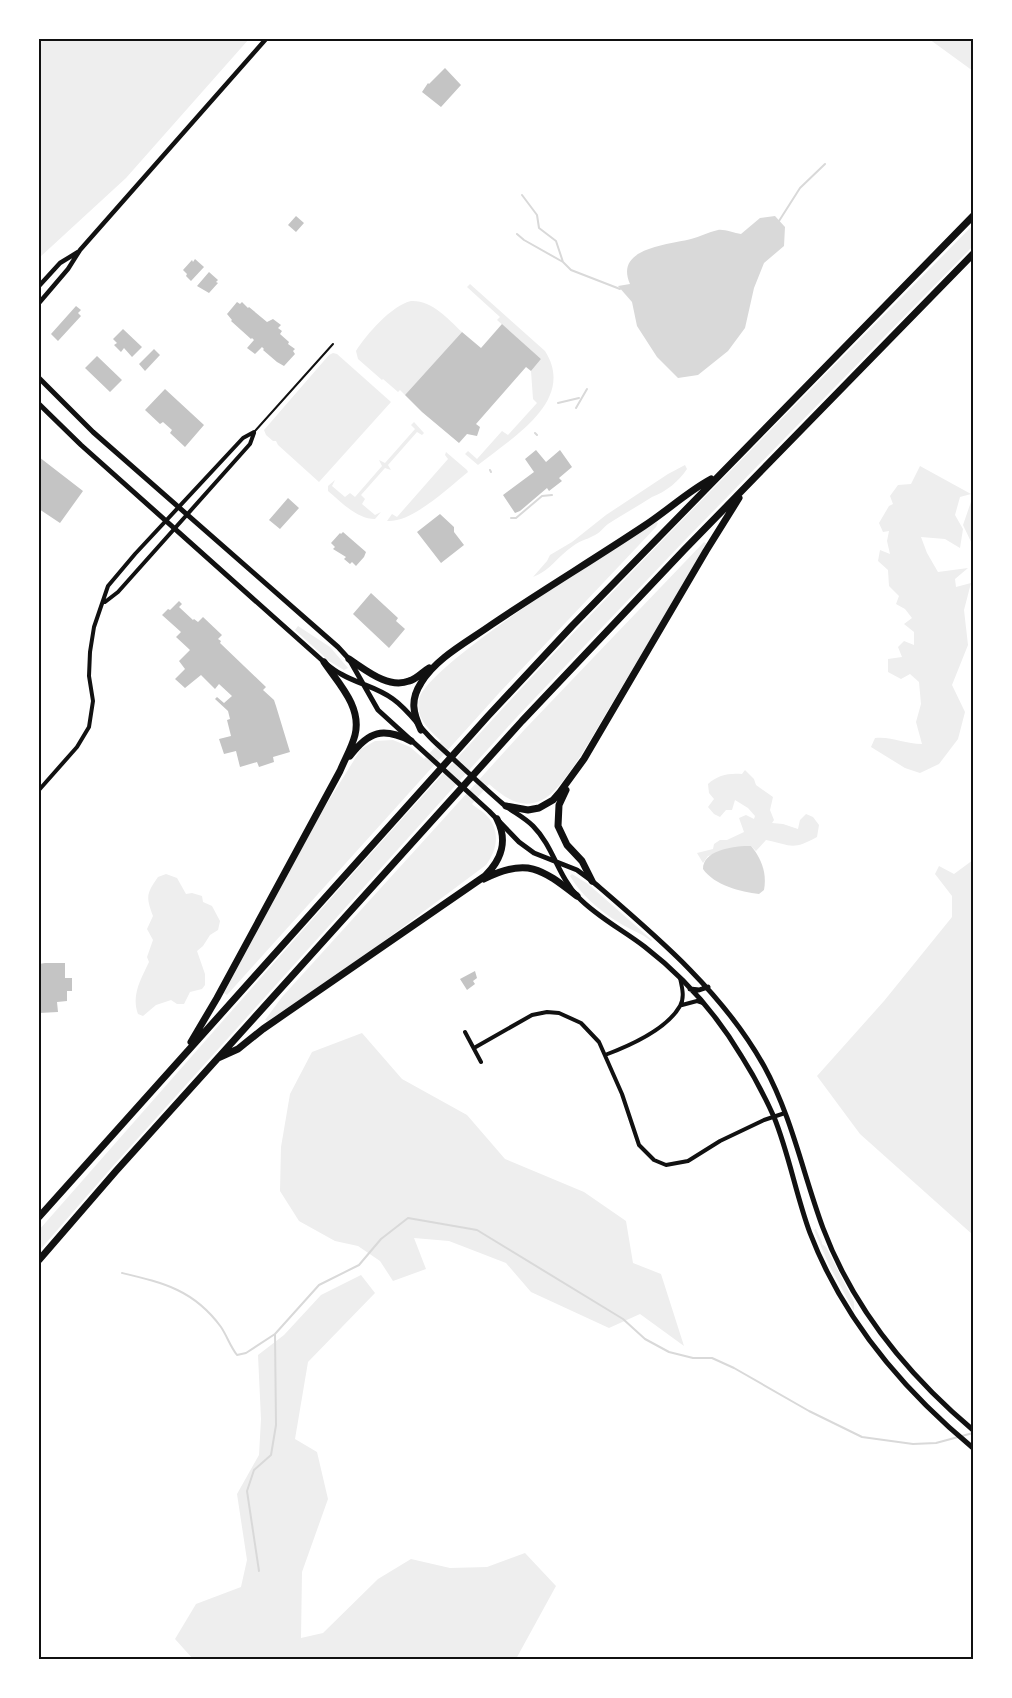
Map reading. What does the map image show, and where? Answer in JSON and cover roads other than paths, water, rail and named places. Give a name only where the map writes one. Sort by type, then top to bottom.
[{"type":"highway","points":[[39,1217],[488,716],[572,626],[973,216]]},
{"type":"highway","points":[[39,1260],[92,1197],[522,721],[749,483],[973,254]]},
{"type":"highway","points":[[349,659],[384,680],[398,683],[410,681],[550,585],[645,525],[694,488],[719,475]]},
{"type":"highway","points":[[592,880],[582,861],[567,845],[561,834],[557,817],[559,805],[706,551],[749,483]]},
{"type":"highway","points":[[185,1052],[217,998],[340,771],[355,735],[356,717],[348,697],[324,662]]},
{"type":"highway","points":[[421,730],[414,715],[413,701],[420,684],[434,666]]},
{"type":"highway","points":[[340,771],[362,741],[372,735],[382,732],[393,733],[411,741]]},
{"type":"highway","points":[[506,806],[528,810],[547,805],[560,792],[584,759]]},
{"type":"highway","points":[[217,1058],[238,1049],[263,1029],[485,876],[499,860],[503,837],[497,819]]},
{"type":"highway","points":[[471,887],[502,872],[515,868],[530,868],[551,876],[577,896]]},
{"type":"main road","points":[[39,378],[93,432],[338,647],[349,659],[378,710],[527,848],[577,870],[592,880],[708,987],[747,1037],[764,1067],[785,1113],[833,1253],[872,1322],[911,1370],[973,1430]]},
{"type":"main road","points":[[39,404],[174,530],[324,662],[342,675],[392,698],[436,744],[506,806],[533,825],[556,861],[566,882],[577,896],[599,915],[647,948],[703,1003],[737,1049],[773,1117],[804,1216],[840,1298],[860,1329],[897,1376],[973,1448]]},
{"type":"main road","points":[[690,989],[699,990],[708,987]]},
{"type":"main road","points":[[860,1329],[872,1322]]},
{"type":"street","points":[[39,303],[68,269],[80,250],[267,39]]},
{"type":"street","points":[[39,286],[60,263],[80,250]]},
{"type":"street","points":[[39,790],[77,747],[88,727],[93,701],[89,676],[90,651],[94,627],[108,586],[243,438],[255,432]]},
{"type":"street","points":[[104,602],[118,592],[188,515],[250,444],[255,432]]},
{"type":"street","points":[[680,978],[683,994],[681,1006]]},
{"type":"street","points":[[605,1055],[650,1033],[662,1025],[681,1006],[697,1001],[703,1003]]},
{"type":"street","points":[[474,1048],[524,1018],[540,1013],[553,1012],[574,1018],[589,1029],[599,1042],[628,1108],[639,1145],[647,1155],[666,1165],[682,1163],[720,1141],[785,1113]]},
{"type":"street","points":[[465,1032],[481,1062]]},
{"type":"lane","points":[[255,432],[333,344]]},
{"type":"waterway","points":[[779,221],[800,188],[825,164]]},
{"type":"waterway","points":[[522,195],[537,215],[539,228],[556,241],[563,262]]},
{"type":"waterway","points":[[517,234],[563,262],[571,270],[620,289]]},
{"type":"waterway","points":[[576,408],[587,389]]},
{"type":"waterway","points":[[558,403],[579,398]]},
{"type":"waterway","points":[[511,518],[516,518],[542,496],[552,495]]},
{"type":"waterway","points":[[122,1273],[151,1280],[189,1296],[211,1314],[237,1355],[246,1353],[275,1334],[319,1285],[359,1265],[381,1239],[408,1218],[477,1230],[623,1319],[645,1339],[669,1352],[693,1358],[712,1358],[862,1437],[913,1444],[936,1443],[973,1433]]},
{"type":"waterway","points":[[259,1571],[247,1491],[254,1470],[271,1455],[276,1425],[275,1334]]}]
